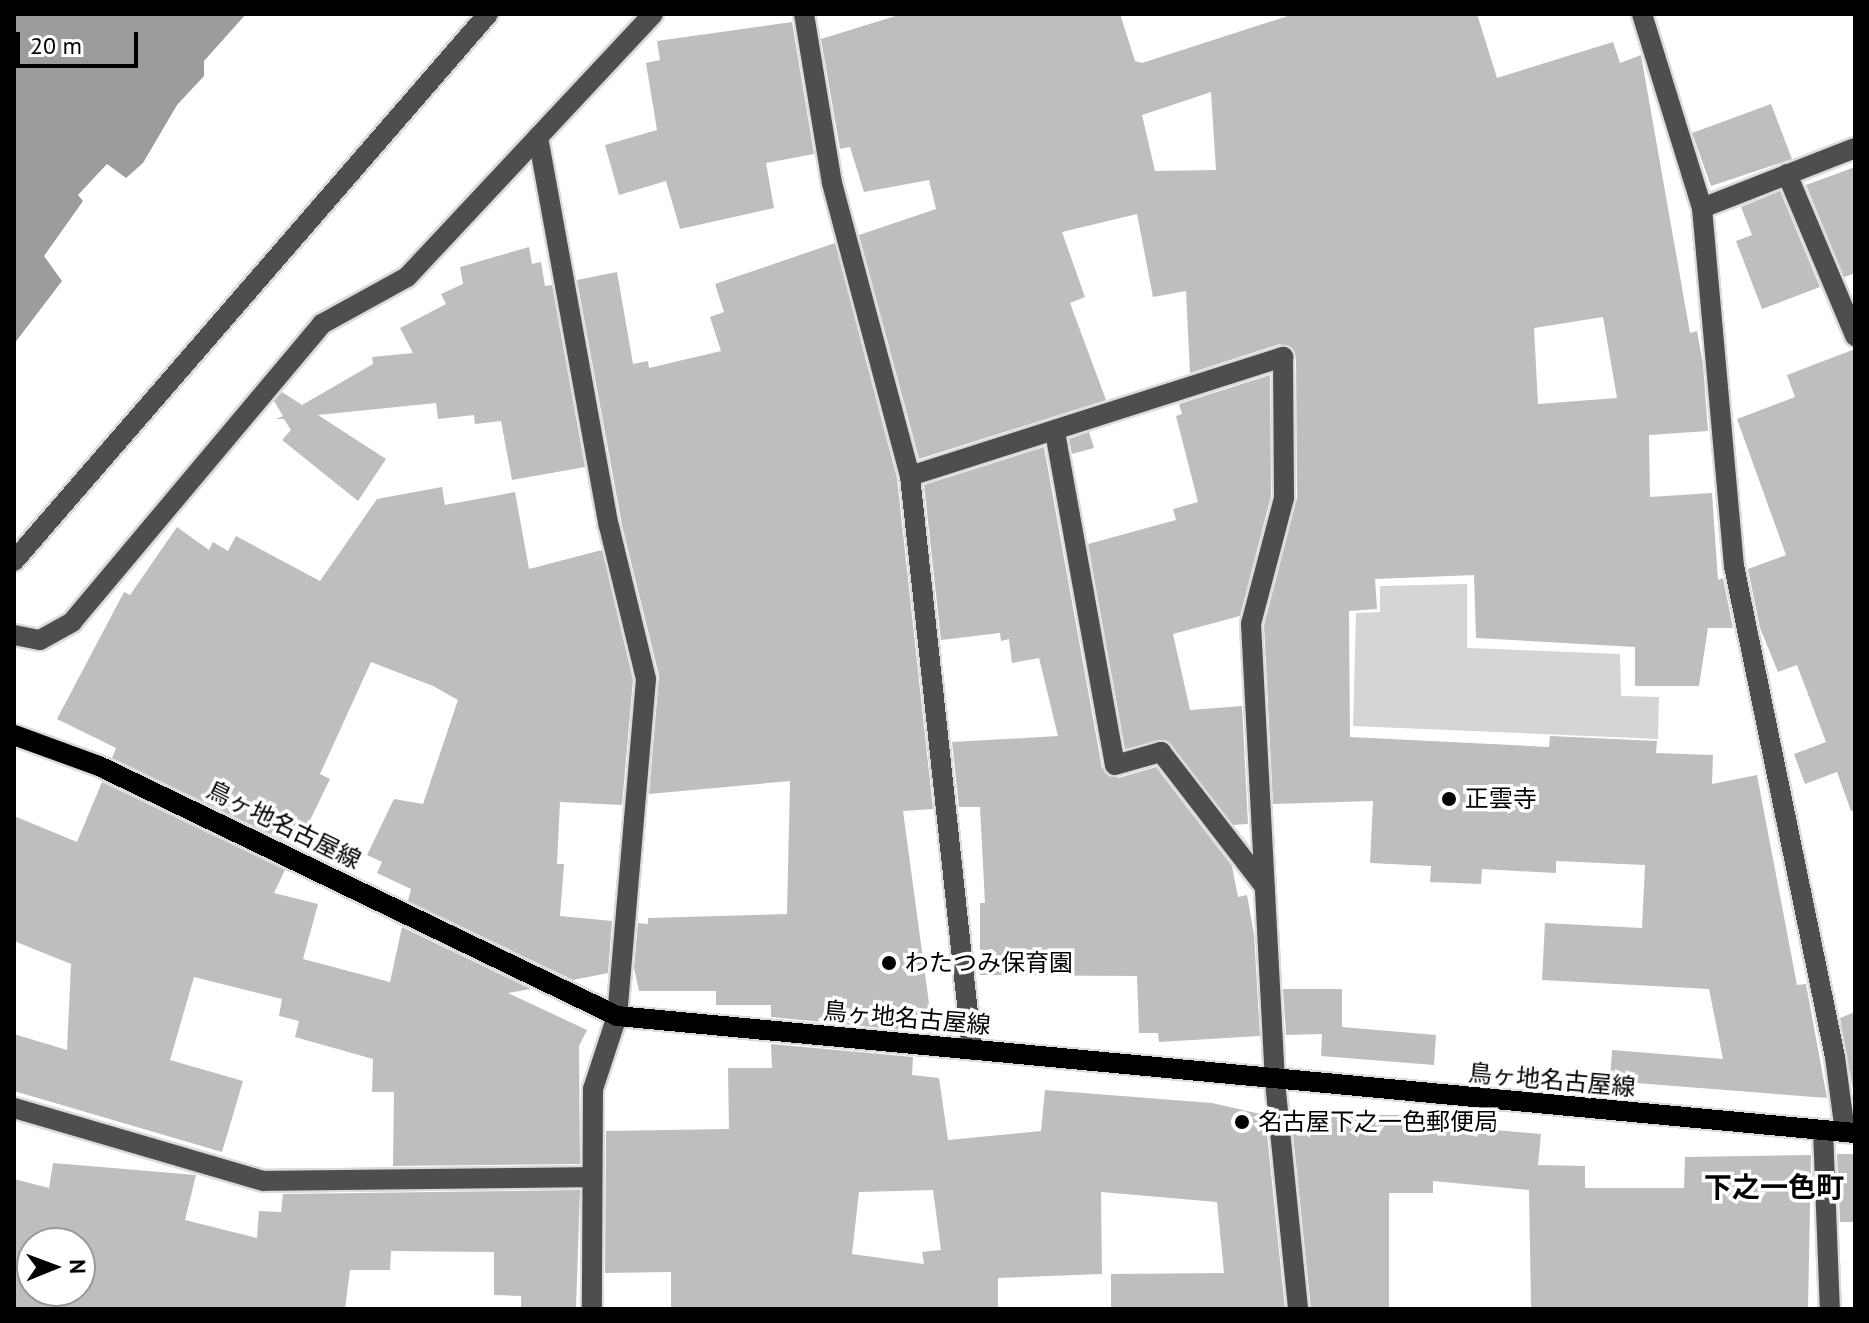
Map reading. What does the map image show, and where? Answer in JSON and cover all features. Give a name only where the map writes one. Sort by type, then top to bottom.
[{"type":"main road","name":"鳥ヶ地名古屋線","points":[[14,735],[140,785],[617,1016],[1275,1082],[1850,1133]]},
{"type":"street","points":[[14,561],[488,14]]},
{"type":"street","points":[[14,635],[40,640],[72,622],[322,324],[407,277],[653,14]]},
{"type":"street","points":[[804,14],[832,183],[910,476],[972,1050]]},
{"type":"street","points":[[1642,14],[1702,208],[1734,566],[1850,1133]]},
{"type":"street","points":[[538,137],[609,526],[646,679],[617,1016],[593,1089],[590,1177],[592,1309]]},
{"type":"street","points":[[1702,208],[1855,148]]},
{"type":"street","points":[[1787,174],[1855,336]]},
{"type":"street","points":[[910,476],[1283,357],[1284,498],[1251,624],[1275,1082],[1298,1309]]},
{"type":"street","points":[[1055,432],[1115,765],[1161,752],[1265,887]]},
{"type":"street","points":[[14,1108],[264,1181],[590,1177]]},
{"type":"street","points":[[1823,1130],[1830,1309]]},
{"type":"shaded area","points":[[14,14],[246,14],[204,61],[204,76],[177,105],[143,163],[126,178],[107,164],[78,195],[83,201],[44,256],[62,281],[14,344]]},
{"type":"shaded area","points":[[1467,584],[1467,648],[1620,654],[1621,696],[1659,697],[1658,739],[1353,726],[1356,613],[1380,612],[1380,586]]},
{"type":"building","points":[[902,14],[1120,14],[1135,61],[1142,63],[1294,14],[1477,14],[1497,78],[1613,42],[1620,63],[1641,55],[1690,333],[1697,331],[1703,364],[1708,431],[1649,435],[1650,497],[1712,493],[1718,580],[1723,578],[1733,628],[1708,628],[1699,686],[1635,686],[1635,647],[1476,638],[1474,575],[1375,579],[1377,609],[1349,611],[1350,737],[1549,747],[1550,736],[1657,741],[1656,753],[1713,755],[1712,784],[1757,775],[1797,985],[1806,984],[1827,1098],[1610,1081],[1612,1050],[1723,1059],[1709,989],[1542,980],[1545,923],[1642,928],[1645,865],[1556,861],[1556,873],[1482,869],[1481,884],[1430,882],[1431,866],[1370,863],[1373,801],[1273,804],[1264,625],[1297,498],[1296,356],[1280,344],[1190,373],[1186,291],[1153,297],[1137,214],[1062,232],[1085,297],[1070,303],[1106,400],[919,459],[859,235],[936,209],[929,180],[864,192],[850,147],[840,149],[821,39]],"holes":[[[1211,92],[1216,170],[1155,171],[1142,115]],[[1603,317],[1617,398],[1538,404],[1534,328]]]},
{"type":"building","points":[[792,22],[814,154],[766,163],[774,208],[680,229],[666,181],[619,195],[605,145],[657,130],[646,63],[660,60],[657,41]]},
{"type":"building","points":[[1771,104],[1792,159],[1711,186],[1692,133]]},
{"type":"building","points":[[1855,167],[1855,273],[1844,277],[1806,185]]},
{"type":"building","points":[[1780,191],[1820,287],[1762,309],[1736,241],[1752,235],[1741,207]]},
{"type":"building","points":[[835,243],[897,478],[933,809],[903,811],[933,1033],[771,1017],[771,1005],[716,1005],[716,991],[639,991],[634,968],[638,923],[648,924],[648,918],[787,914],[790,781],[649,794],[659,676],[622,525],[577,280],[617,272],[633,364],[648,361],[649,368],[721,351],[710,317],[724,312],[715,284]]},
{"type":"building","points":[[529,247],[532,264],[541,262],[545,286],[552,285],[585,467],[512,480],[501,421],[475,424],[474,415],[438,419],[436,403],[318,415],[386,459],[358,501],[282,440],[291,430],[284,419],[276,419],[283,416],[274,401],[282,392],[302,405],[373,364],[372,357],[413,353],[400,328],[446,304],[441,294],[463,284],[460,267]]},
{"type":"building","points":[[1855,349],[1855,811],[1851,811],[1837,772],[1805,784],[1794,754],[1826,742],[1797,665],[1778,672],[1760,628],[1748,569],[1786,555],[1737,419],[1795,397],[1787,375]]},
{"type":"building","points":[[1270,375],[1271,496],[1240,616],[1173,634],[1190,710],[1242,706],[1248,824],[1233,825],[1166,740],[1125,749],[1088,544],[1176,520],[1173,509],[1198,502],[1176,416],[1182,414],[1179,404]]},
{"type":"building","points":[[1089,432],[1094,448],[1072,454],[1069,439]]},
{"type":"building","points":[[1044,447],[1102,768],[1118,778],[1156,767],[1232,866],[1238,897],[1247,895],[1254,934],[1260,1036],[1159,1042],[1158,1033],[1139,1033],[1137,976],[980,975],[980,903],[985,903],[980,807],[959,807],[952,742],[1058,736],[1039,658],[1012,663],[1009,639],[1001,641],[1000,633],[941,640],[924,485]]},
{"type":"building","points":[[442,487],[445,505],[515,492],[529,569],[602,550],[633,680],[622,805],[560,802],[557,864],[564,864],[560,916],[612,921],[608,973],[573,980],[408,901],[411,889],[377,873],[382,862],[367,855],[394,799],[423,804],[458,700],[433,686],[371,662],[320,774],[330,779],[297,847],[112,758],[116,748],[57,719],[124,592],[130,595],[177,527],[209,550],[213,542],[228,551],[236,536],[320,581],[377,499]]},
{"type":"building","points":[[102,782],[285,870],[274,893],[318,904],[303,959],[390,982],[402,927],[531,989],[508,993],[587,1030],[579,1046],[580,1164],[393,1166],[394,1092],[372,1092],[373,1059],[295,1037],[299,1021],[279,1016],[282,999],[194,977],[170,1060],[243,1081],[222,1152],[14,1091],[14,1034],[67,1050],[71,964],[14,941],[14,816],[77,842]]},
{"type":"building","points":[[1283,989],[1342,989],[1342,1027],[1436,1035],[1434,1065],[1321,1056],[1322,1034],[1286,1035]]},
{"type":"building","points":[[1855,1012],[1855,1101],[1840,1018]]},
{"type":"building","points":[[771,1044],[913,1057],[912,1075],[939,1078],[948,1140],[1041,1131],[1045,1090],[1212,1103],[1265,1115],[1285,1309],[1111,1309],[1111,1274],[1224,1273],[1217,1202],[1101,1192],[1102,1274],[998,1278],[998,1309],[671,1309],[671,1272],[605,1273],[606,1131],[729,1129],[728,1068],[772,1068]],"holes":[[[933,1190],[941,1250],[922,1252],[924,1264],[852,1254],[859,1192]]]},
{"type":"building","points":[[1291,1115],[1419,1115],[1418,1123],[1541,1134],[1538,1165],[1585,1166],[1585,1188],[1684,1188],[1685,1157],[1811,1155],[1808,1309],[1531,1307],[1529,1190],[1433,1181],[1433,1193],[1389,1193],[1389,1309],[1311,1309]]},
{"type":"building","points":[[1837,1154],[1855,1154],[1855,1222],[1840,1222]]},
{"type":"building","points":[[53,1163],[196,1175],[185,1220],[257,1238],[259,1211],[281,1212],[283,1194],[580,1190],[576,1309],[521,1309],[521,1296],[494,1295],[494,1252],[391,1251],[390,1270],[350,1270],[345,1309],[14,1309],[14,1179],[49,1188]]},
{"type":"place","name":"正雲寺","points":[[1449,799]]},
{"type":"place","name":"わたつみ保育園","points":[[889,963]]},
{"type":"place","name":"名古屋下之一色郵便局","points":[[1242,1122]]},
{"type":"district","name":"下之一色町","points":[[1774,1187]]}]
